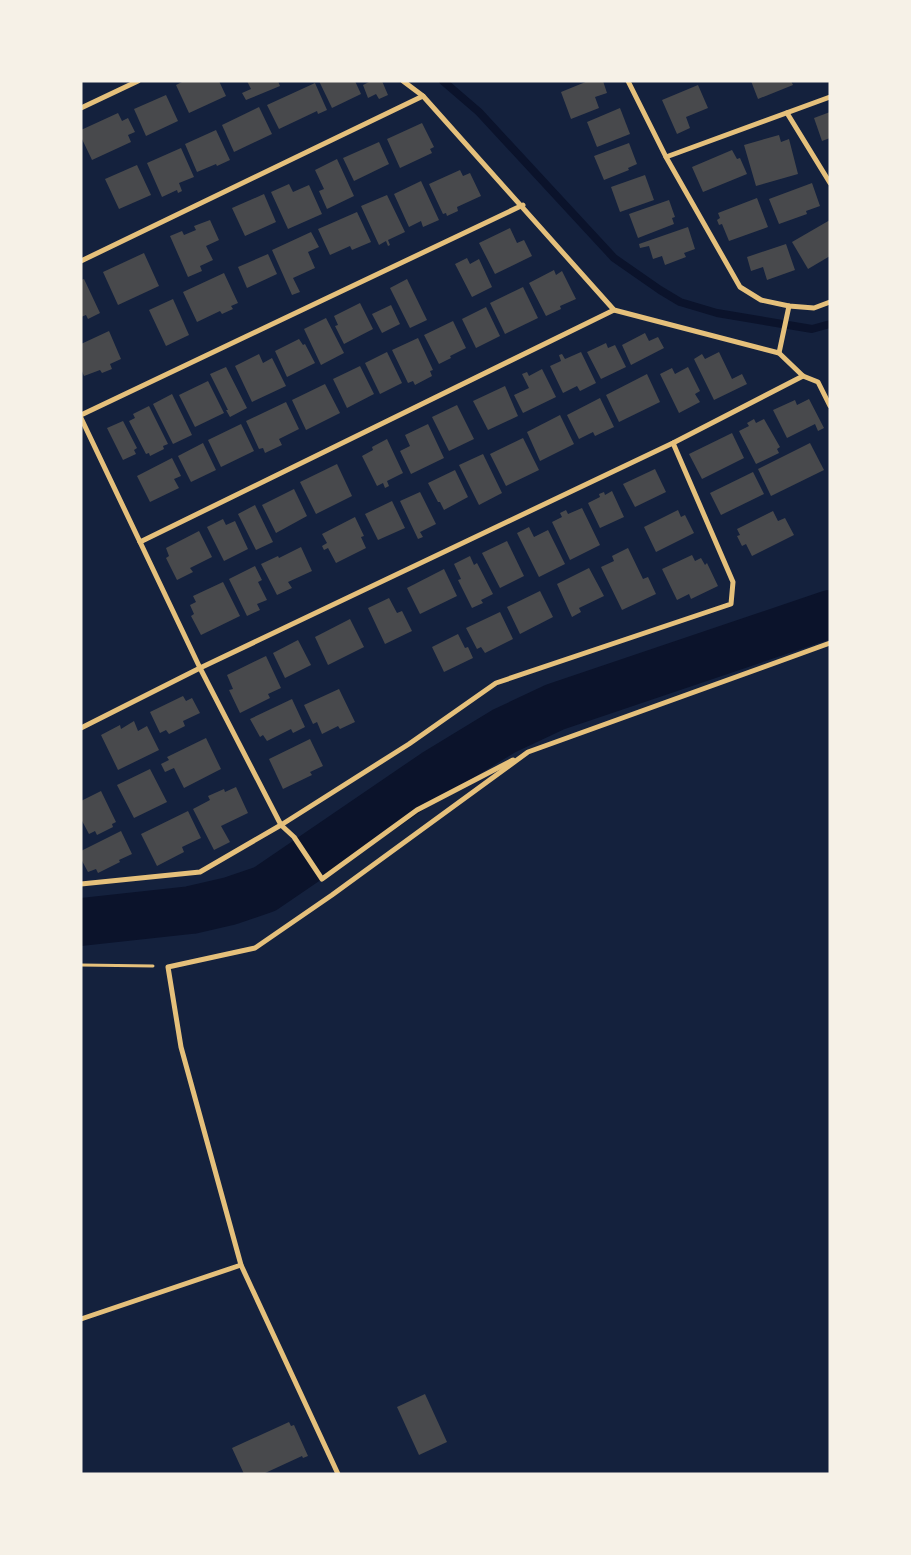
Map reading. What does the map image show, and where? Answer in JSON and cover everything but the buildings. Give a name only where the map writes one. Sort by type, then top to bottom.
[{"type":"street","points":[[81,108],[138,81]]},
{"type":"street","points":[[403,81],[423,96],[523,205],[614,310],[779,353],[803,376],[818,382],[830,406]]},
{"type":"street","points":[[628,81],[666,157],[740,287],[761,300],[789,306],[814,308],[830,302]]},
{"type":"street","points":[[81,261],[423,96]]},
{"type":"street","points":[[666,157],[830,97]]},
{"type":"street","points":[[787,113],[830,183]]},
{"type":"street","points":[[523,205],[81,416],[200,668],[281,825],[294,837],[322,879],[417,810],[528,752],[830,643]]},
{"type":"street","points":[[779,353],[789,306]]},
{"type":"street","points":[[140,542],[614,310]]},
{"type":"street","points":[[81,728],[200,668],[672,444],[803,376]]},
{"type":"street","points":[[81,884],[200,872],[281,825],[409,744],[496,683],[731,604],[733,582],[672,444]]},
{"type":"street","points":[[338,1474],[241,1265],[181,1047],[168,967],[255,948],[332,895],[528,752]]},
{"type":"street","points":[[81,1319],[241,1265]]},
{"type":"path","points":[[81,965],[168,967]]},
{"type":"waterway","points":[[443,81],[479,112],[614,258],[660,290],[680,302],[717,313],[812,329],[830,324]]},
{"type":"waterway","points":[[81,922],[191,910],[230,901],[265,889],[435,773],[504,731],[555,707],[830,614]]}]
